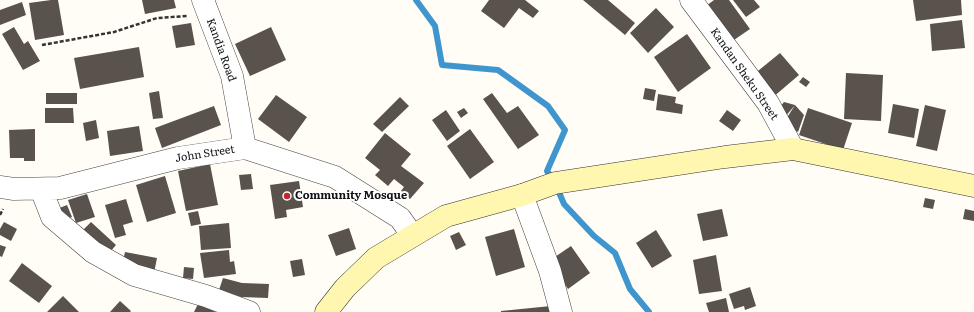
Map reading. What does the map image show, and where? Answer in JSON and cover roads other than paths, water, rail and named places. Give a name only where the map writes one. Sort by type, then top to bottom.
[{"type":"street","name":"Kandan Sheku Street","points":[[691,0],[768,103],[793,149]]},
{"type":"street","name":"Kandia Road","points":[[206,7],[232,76],[245,148]]},
{"type":"street","name":"John Street","points":[[0,187],[41,190],[60,188],[178,158],[245,148],[336,177],[400,218],[412,235]]},
{"type":"street","points":[[326,312],[345,288],[376,258],[412,235],[446,216],[522,195],[555,183],[725,157],[793,149],[974,186]]},
{"type":"street","points":[[41,190],[52,216],[92,252],[134,275],[206,296],[249,312]]},
{"type":"street","points":[[522,195],[550,271],[561,312]]},
{"type":"waterway","points":[[416,0],[435,26],[442,65],[498,70],[548,106],[565,130],[547,171],[555,183],[564,204],[594,236],[615,253],[630,289],[649,312]]},
{"type":"place","name":"Community Mosque","points":[[287,196]]}]
